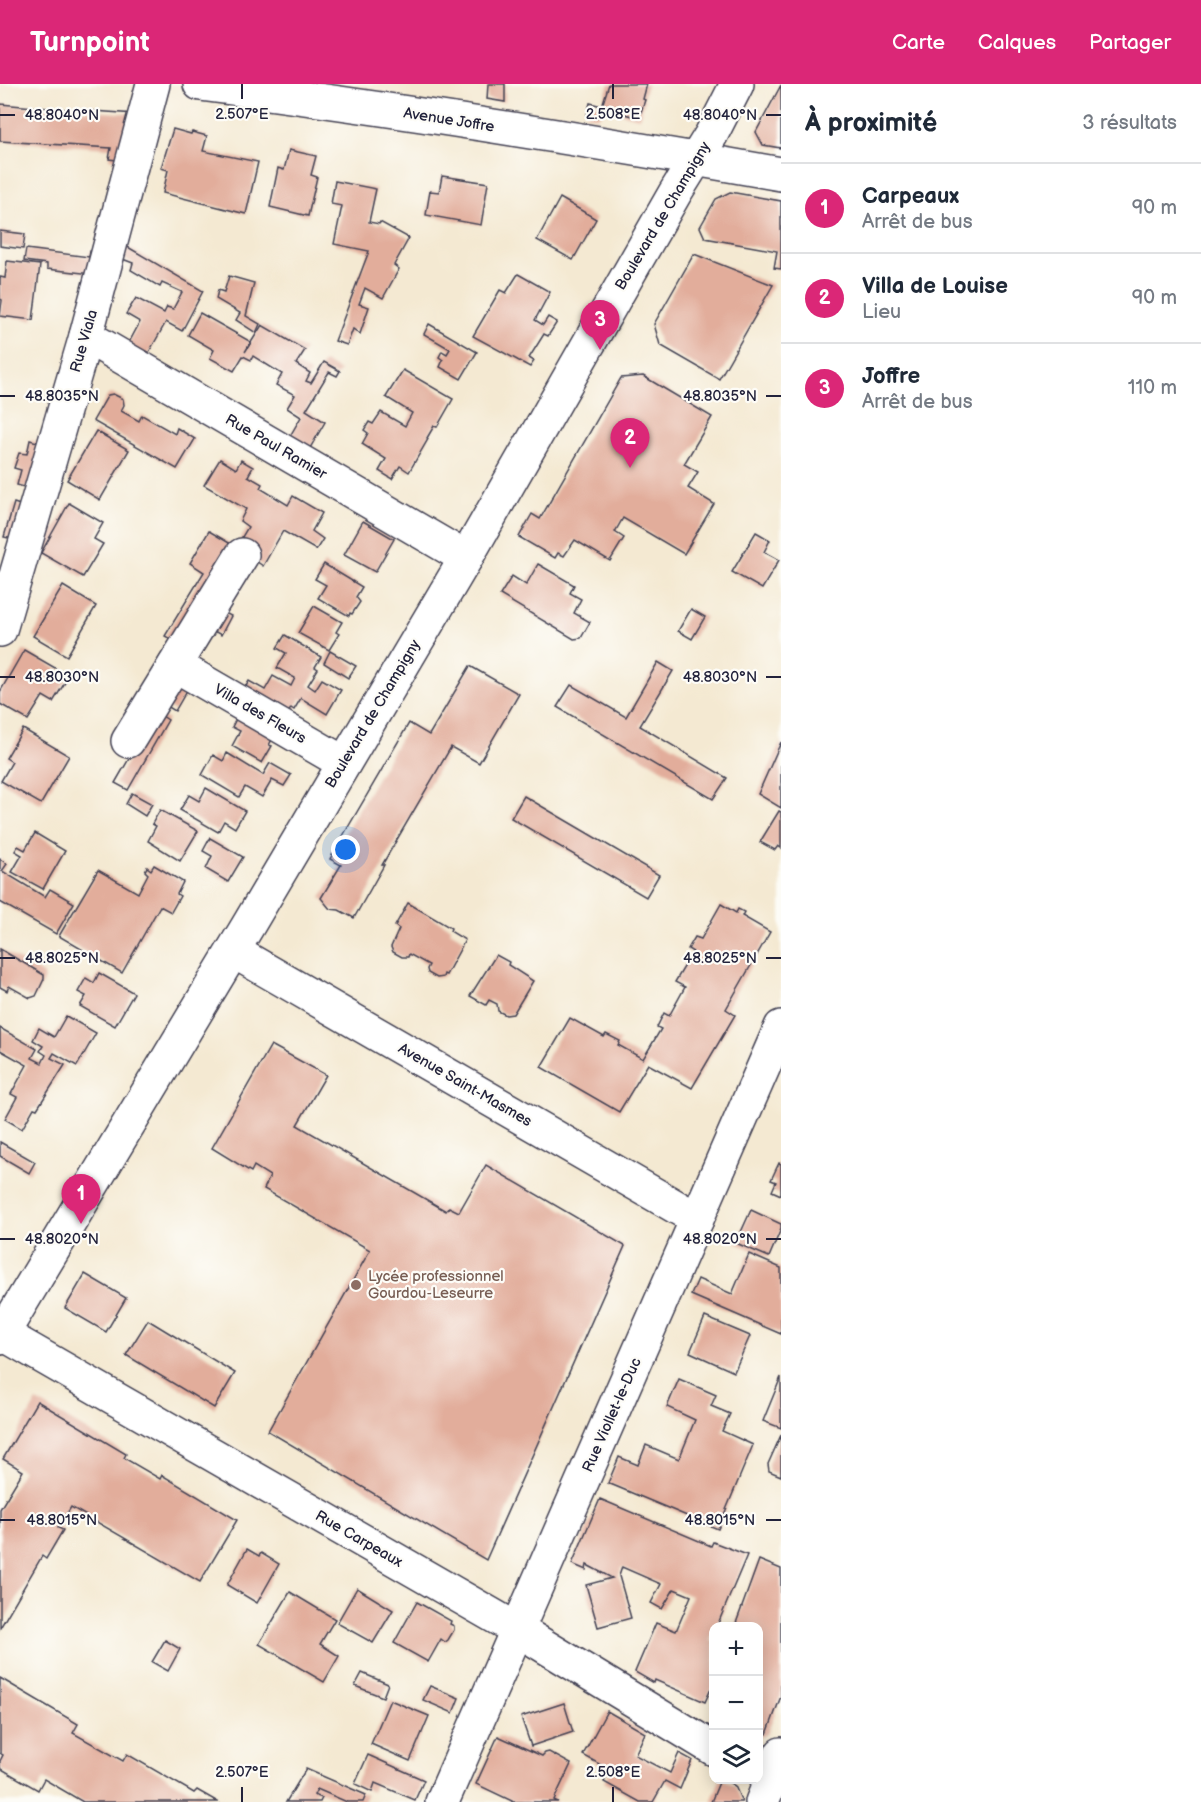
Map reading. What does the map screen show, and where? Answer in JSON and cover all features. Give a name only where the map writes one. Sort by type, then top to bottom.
[{"type":"street","name":"Rue Viala","points":[[0,630],[86,336],[153,84]]},
{"type":"street","name":"Avenue Joffre","points":[[200,84],[327,92],[781,174]]},
{"type":"street","name":"Boulevard de Champigny","points":[[1,1336],[466,558],[651,234],[696,160],[737,84]]},
{"type":"street","name":"Rue Paul Ramier","points":[[86,336],[466,558]]},
{"type":"street","points":[[128,741],[242,555]]},
{"type":"street","name":"Villa des Fleurs","points":[[175,664],[345,763]]},
{"type":"street","name":"Avenue Saint-Masmes","points":[[233,951],[697,1220]]},
{"type":"street","name":"Rue Viollet-le-Duc","points":[[442,1802],[781,1027]]},
{"type":"street","name":"Rue Carpeaux","points":[[1,1336],[518,1630],[709,1746]]},
{"type":"building","points":[[488,84],[505,84],[505,102],[487,99]]},
{"type":"building","points":[[609,84],[647,84],[639,118],[603,108],[599,117],[587,115],[590,103],[602,106]]},
{"type":"building","points":[[781,85],[781,148],[763,145],[756,132]]},
{"type":"building","points":[[0,104],[136,114],[124,161],[109,159],[111,148],[0,141]]},
{"type":"building","points":[[173,129],[207,136],[203,151],[258,162],[246,214],[163,193],[168,170],[161,168]]},
{"type":"building","points":[[289,150],[316,156],[311,175],[317,177],[308,216],[270,207],[278,168],[284,170]]},
{"type":"building","points":[[442,176],[488,183],[481,225],[426,215],[430,191],[439,192]]},
{"type":"building","points":[[335,181],[376,189],[369,222],[379,224],[380,222],[409,238],[394,265],[399,269],[383,298],[365,288],[359,304],[369,307],[360,334],[353,329],[347,345],[335,341],[369,251],[334,244],[342,206],[331,204]]},
{"type":"building","points":[[730,192],[781,201],[781,269],[774,268],[777,251],[705,238],[700,227],[716,199]]},
{"type":"building","points":[[560,198],[596,219],[573,260],[537,240]]},
{"type":"building","points":[[0,231],[25,234],[23,249],[0,246]]},
{"type":"building","points":[[126,246],[203,291],[182,331],[166,322],[144,361],[125,350],[140,322],[126,314],[136,298],[164,313],[167,307],[173,309],[182,292],[162,283],[160,287],[131,270],[133,263],[120,258]]},
{"type":"building","points":[[26,249],[89,257],[90,251],[98,252],[92,274],[47,269],[47,264],[24,261]]},
{"type":"building","points":[[694,254],[773,285],[719,379],[660,345],[654,324]]},
{"type":"building","points":[[7,261],[40,265],[33,320],[0,316],[2,300],[0,299],[0,277],[5,278]]},
{"type":"building","points":[[518,274],[550,292],[535,320],[543,325],[548,317],[557,322],[548,336],[544,334],[529,358],[534,361],[530,367],[473,336],[500,290],[506,293]]},
{"type":"building","points":[[229,276],[254,283],[246,316],[260,324],[256,333],[236,320],[240,313],[216,299],[218,290],[224,292]]},
{"type":"building","points":[[200,313],[251,342],[245,352],[262,325],[305,350],[296,364],[310,373],[306,381],[311,383],[324,362],[340,371],[337,376],[329,372],[306,410],[325,422],[306,455],[286,443],[301,417],[287,408],[295,395],[276,385],[282,374],[253,356],[251,360],[243,356],[234,371],[210,358],[214,350],[188,335]]},
{"type":"building","points":[[429,324],[477,352],[461,379],[440,367],[443,360],[439,357],[442,351],[447,354],[450,349],[424,334]]},
{"type":"building","points":[[403,370],[453,399],[437,427],[434,426],[409,472],[400,466],[392,479],[379,471],[386,459],[362,444],[368,433],[364,430],[369,422],[373,424],[381,412],[405,426],[412,413],[386,397]]},
{"type":"building","points":[[643,376],[712,417],[684,464],[698,472],[688,488],[714,504],[684,554],[623,518],[615,532],[624,538],[610,561],[575,540],[564,556],[558,553],[555,558],[519,537],[532,514],[540,519],[621,378]]},
{"type":"building","points":[[113,394],[123,399],[124,405],[121,411],[139,421],[142,415],[175,434],[177,428],[195,439],[177,469],[93,421],[108,395]]},
{"type":"building","points":[[96,431],[129,450],[100,500],[67,480]]},
{"type":"building","points":[[30,440],[44,444],[31,489],[17,485],[21,470],[14,468],[19,453],[27,454]]},
{"type":"building","points":[[220,459],[236,469],[241,460],[253,467],[248,476],[262,484],[260,488],[288,505],[293,496],[322,513],[312,531],[323,539],[316,550],[283,531],[263,566],[236,547],[248,527],[240,521],[246,509],[204,485]]},
{"type":"building","points":[[14,503],[26,507],[17,540],[4,537]]},
{"type":"building","points":[[69,503],[103,523],[94,539],[103,544],[83,577],[41,553]]},
{"type":"building","points":[[363,521],[394,539],[375,572],[344,555]]},
{"type":"building","points":[[209,531],[236,547],[179,644],[165,636],[204,572],[190,563]]},
{"type":"building","points":[[756,532],[770,540],[764,552],[779,560],[762,589],[732,572]]},
{"type":"building","points":[[324,564],[362,587],[356,597],[360,602],[349,616],[318,598],[326,585],[315,579]]},
{"type":"building","points":[[538,564],[574,585],[570,593],[581,599],[574,613],[590,622],[581,638],[574,639],[500,595],[512,576],[526,585]]},
{"type":"building","points":[[63,586],[96,606],[67,656],[33,636]]},
{"type":"building","points":[[314,606],[342,622],[336,632],[339,634],[329,650],[298,633]]},
{"type":"building","points":[[691,609],[705,617],[692,639],[678,631]]},
{"type":"building","points":[[223,612],[231,616],[221,635],[212,630]]},
{"type":"building","points":[[285,635],[321,657],[315,667],[318,669],[308,685],[315,690],[322,679],[341,690],[327,714],[301,698],[294,710],[291,708],[285,719],[242,693],[249,681],[265,690],[273,676],[291,686],[295,678],[277,668],[286,653],[277,648]]},
{"type":"building","points":[[24,650],[69,676],[53,702],[43,696],[28,720],[0,704],[0,692]]},
{"type":"building","points":[[330,651],[356,666],[348,678],[324,663]]},
{"type":"building","points":[[658,662],[673,671],[640,726],[727,778],[713,799],[557,707],[571,685],[626,717]]},
{"type":"building","points":[[470,666],[519,694],[479,763],[451,747],[354,918],[339,910],[330,909],[321,898],[341,865],[330,859],[340,841],[409,723],[429,735]]},
{"type":"building","points":[[177,677],[190,685],[175,711],[162,703]]},
{"type":"building","points":[[156,712],[168,720],[128,790],[115,783]]},
{"type":"building","points":[[239,713],[275,734],[269,745],[272,746],[262,763],[232,746],[240,731],[232,727]]},
{"type":"building","points":[[23,729],[69,756],[41,804],[1,781],[12,762],[6,758]]},
{"type":"building","points":[[781,742],[781,808],[758,794]]},
{"type":"building","points":[[227,753],[263,775],[270,763],[291,775],[284,786],[272,780],[262,797],[245,787],[239,797],[202,775],[213,755],[223,761]]},
{"type":"building","points":[[206,788],[245,811],[235,828],[224,821],[218,832],[180,810],[189,795],[199,801]]},
{"type":"building","points":[[132,793],[152,804],[145,816],[126,804]]},
{"type":"building","points":[[524,796],[659,875],[646,897],[511,818]]},
{"type":"building","points":[[160,810],[198,831],[180,861],[148,841],[156,826],[152,824]]},
{"type":"building","points":[[779,811],[781,812],[781,848],[778,846],[775,850],[760,842]]},
{"type":"building","points":[[35,833],[65,851],[43,889],[12,872],[22,855],[15,851],[18,846],[25,850]]},
{"type":"building","points":[[210,838],[243,857],[228,882],[206,869],[212,856],[203,851]]},
{"type":"building","points":[[0,859],[7,864],[2,871],[45,897],[50,889],[74,903],[56,934],[0,902]]},
{"type":"building","points":[[154,865],[183,882],[177,894],[180,896],[171,912],[160,906],[122,973],[59,936],[98,870],[138,893],[148,874],[145,871],[147,867],[151,870]]},
{"type":"building","points":[[408,903],[451,928],[450,931],[465,940],[443,977],[437,978],[428,973],[429,965],[409,954],[408,957],[402,957],[393,952],[391,947],[399,929],[395,926]]},
{"type":"building","points":[[721,904],[736,913],[738,909],[744,912],[742,916],[770,932],[726,1009],[735,1015],[692,1088],[648,1064],[619,1112],[541,1067],[570,1018],[604,1037],[606,1034],[620,1041],[618,1045],[643,1059],[661,1029],[657,1027],[664,1013],[669,1016],[685,987],[675,982],[693,952],[688,949],[695,937],[701,939]]},
{"type":"building","points":[[0,949],[44,975],[36,996],[30,998],[9,986],[7,991],[0,987]]},
{"type":"building","points":[[496,955],[533,981],[513,1014],[506,1015],[498,1011],[497,1004],[489,1000],[486,1005],[470,996]]},
{"type":"building","points":[[99,973],[134,993],[115,1026],[80,1006],[86,996],[78,992],[86,978],[94,983]]},
{"type":"building","points":[[66,1016],[96,1033],[77,1066],[54,1053],[51,1058],[65,1065],[22,1129],[5,1119],[17,1097],[11,1094],[27,1065],[0,1050],[0,1028],[37,1049],[32,1058],[42,1063],[46,1055],[40,1051],[43,1046],[33,1040],[39,1028],[54,1037]]},
{"type":"building","points":[[271,1045],[326,1075],[297,1125],[446,1211],[449,1207],[459,1212],[486,1165],[625,1246],[486,1560],[268,1431],[370,1250],[264,1189],[270,1176],[254,1166],[251,1172],[212,1148]]},
{"type":"building","points":[[0,1142],[35,1162],[29,1173],[0,1156]]},
{"type":"building","points":[[779,1163],[781,1164],[781,1195],[772,1191],[776,1182],[771,1180]]},
{"type":"building","points":[[751,1210],[781,1224],[769,1257],[736,1243]]},
{"type":"building","points":[[749,1254],[781,1268],[781,1334],[691,1295],[698,1279],[732,1294]]},
{"type":"building","points":[[85,1274],[126,1298],[106,1332],[65,1308]]},
{"type":"building","points":[[705,1317],[750,1336],[734,1372],[690,1352]]},
{"type":"building","points":[[148,1320],[235,1373],[214,1408],[126,1355]]},
{"type":"building","points":[[781,1377],[781,1428],[763,1421]]},
{"type":"building","points":[[679,1379],[716,1395],[711,1406],[730,1414],[722,1431],[753,1445],[718,1529],[608,1483],[619,1457],[638,1465],[646,1445],[679,1459],[695,1420],[667,1407]]},
{"type":"building","points":[[37,1401],[126,1454],[124,1458],[160,1479],[162,1475],[237,1520],[200,1582],[71,1507],[58,1528],[63,1530],[46,1559],[42,1556],[0,1628],[0,1509],[23,1471],[3,1459]]},
{"type":"building","points":[[781,1435],[781,1476],[769,1471],[768,1464]]},
{"type":"building","points":[[600,1499],[711,1546],[713,1542],[747,1555],[719,1622],[709,1622],[709,1693],[705,1702],[655,1680],[654,1683],[635,1672],[656,1623],[676,1631],[691,1596],[674,1589],[662,1609],[651,1603],[661,1584],[622,1567],[619,1576],[631,1618],[598,1627],[586,1585],[612,1578],[587,1565],[586,1570],[572,1564]]},
{"type":"building","points":[[247,1549],[259,1556],[261,1553],[279,1564],[257,1603],[227,1585]]},
{"type":"building","points":[[759,1560],[781,1569],[781,1696],[767,1734],[763,1736],[763,1622],[736,1622]]},
{"type":"building","points":[[357,1588],[393,1610],[373,1643],[337,1623]]},
{"type":"building","points":[[290,1592],[335,1619],[320,1644],[339,1656],[324,1682],[259,1644]]},
{"type":"building","points":[[417,1602],[451,1621],[450,1624],[454,1626],[448,1640],[445,1642],[441,1639],[428,1662],[394,1643]]},
{"type":"building","points":[[165,1640],[180,1649],[168,1671],[152,1662]]},
{"type":"building","points":[[362,1673],[388,1684],[383,1697],[355,1686]]},
{"type":"building","points":[[0,1678],[78,1724],[73,1733],[123,1761],[127,1754],[194,1793],[197,1790],[218,1802],[83,1802],[44,1779],[38,1790],[0,1768],[3,1755],[0,1753]]},
{"type":"building","points":[[430,1686],[459,1698],[453,1713],[423,1700]]},
{"type":"building","points":[[390,1700],[429,1716],[410,1761],[371,1744]]},
{"type":"building","points":[[564,1703],[573,1732],[531,1746],[521,1717]]},
{"type":"building","points":[[607,1711],[645,1733],[635,1755],[670,1773],[679,1753],[692,1760],[680,1789],[665,1781],[653,1802],[640,1802],[604,1782],[610,1770],[583,1755]]},
{"type":"building","points":[[498,1736],[542,1756],[549,1752],[571,1764],[554,1800],[558,1802],[512,1802],[476,1784]]},
{"type":"building","points":[[368,1755],[424,1780],[415,1800],[375,1783],[372,1792],[355,1784]]},
{"type":"building","points":[[306,1769],[366,1795],[363,1802],[347,1802],[317,1789],[314,1795],[322,1798],[320,1802],[286,1802]]},
{"type":"building","points":[[718,1784],[732,1784],[735,1786],[742,1802],[711,1802]]},
{"type":"place","name":"Joffre","points":[[600,350]]},
{"type":"place","name":"Villa de Louise","points":[[630,468]]},
{"type":"place","name":"Carpeaux","points":[[81,1224]]},
{"type":"place","name":"Lycée professionnel Gourdou-Leseurre","points":[[356,1285]]}]
